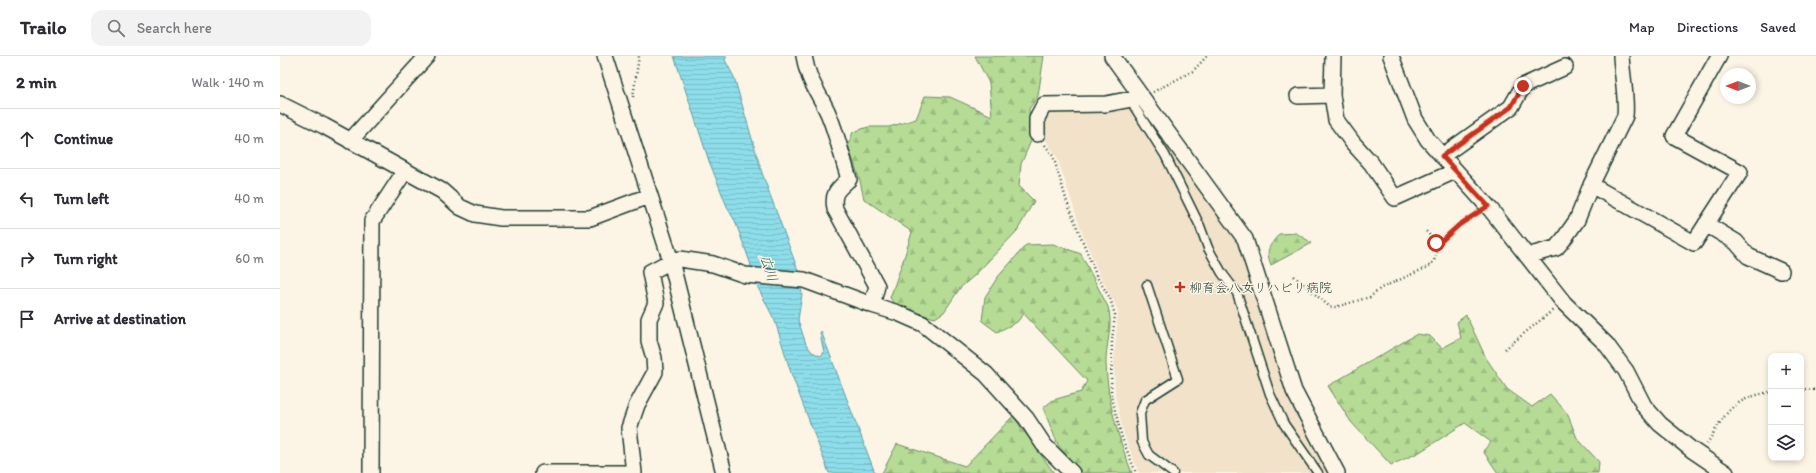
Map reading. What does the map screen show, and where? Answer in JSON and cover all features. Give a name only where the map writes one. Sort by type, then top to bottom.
[{"type":"street","points":[[350,141],[427,56]]},
{"type":"street","points":[[605,56],[671,261],[724,473]]},
{"type":"street","points":[[804,56],[806,70],[815,92],[828,113],[849,179],[836,190],[833,200],[835,209],[857,246],[877,286],[872,305]]},
{"type":"street","points":[[1112,56],[1136,99],[1245,239],[1294,391],[1337,473]]},
{"type":"street","points":[[1333,56],[1332,95],[1336,120],[1353,143],[1371,163],[1395,198],[1455,171]]},
{"type":"street","points":[[1391,56],[1415,119],[1428,140],[1488,206],[1563,301],[1606,344],[1626,371],[1644,406],[1660,424],[1726,473]]},
{"type":"street","points":[[1527,256],[1556,248],[1577,220],[1591,185],[1625,116],[1626,106],[1622,80],[1621,56]]},
{"type":"street","points":[[1591,185],[1694,243],[1740,172],[1674,136],[1719,56]]},
{"type":"street","points":[[1442,156],[1511,107],[1523,86],[1565,67]]},
{"type":"street","points":[[1298,96],[1332,95]]},
{"type":"street","points":[[1037,134],[1037,118],[1044,105],[1106,104],[1136,99]]},
{"type":"street","points":[[280,104],[405,171],[442,192],[460,207],[475,214],[500,218],[590,218],[649,196]]},
{"type":"street","points":[[371,473],[372,221],[405,171]]},
{"type":"street","points":[[1706,224],[1736,242],[1748,256],[1781,271]]},
{"type":"street","points":[[543,473],[634,473],[629,428],[637,405],[655,372],[654,358],[649,341],[649,319],[656,303],[650,272],[671,261],[680,259],[713,264],[745,275],[804,280],[898,313],[923,324],[986,374],[1026,418],[1044,445],[1072,473]]},
{"type":"lane","points":[[1136,99],[1200,226],[1208,248],[1222,273],[1237,293],[1270,394],[1284,424],[1318,473]]},
{"type":"lane","points":[[1147,285],[1178,379],[1145,400],[1140,413],[1142,442],[1149,454],[1173,473]]},
{"type":"path","points":[[632,103],[639,56]]},
{"type":"path","points":[[1136,99],[1193,72],[1207,56]]},
{"type":"path","points":[[1037,134],[1053,156],[1068,202],[1094,270],[1110,298],[1115,315],[1112,341],[1111,394],[1122,438],[1136,473]]},
{"type":"path","points":[[1436,246],[1459,225],[1488,206]]},
{"type":"path","points":[[1294,276],[1330,307],[1336,307],[1370,297],[1381,288],[1428,267],[1434,261],[1437,252],[1436,246],[1426,231]]},
{"type":"path","points":[[1505,349],[1528,332],[1563,301]]},
{"type":"path","points":[[1804,389],[1816,390]]},
{"type":"path","points":[[1700,455],[1724,416],[1740,401],[1768,393]]},
{"type":"shaded area","name":"柳育会八女リハビリ病院","points":[[1139,106],[1235,234],[1247,264],[1289,398],[1330,473],[1139,473],[1124,435],[1115,395],[1114,362],[1118,312],[1112,297],[1100,276],[1083,235],[1057,157],[1040,131],[1043,112],[1103,110]]},
{"type":"green space","points":[[975,56],[1044,56],[1038,96],[1029,109],[1031,141],[1021,164],[1019,186],[1034,201],[1017,231],[975,275],[960,288],[944,312],[935,318],[899,309],[890,298],[912,232],[864,199],[860,181],[848,145],[853,132],[868,127],[889,127],[916,119],[925,96],[950,97],[992,116],[989,83]]},
{"type":"green space","points":[[1296,233],[1312,243],[1271,265],[1268,255],[1270,245],[1279,234]]},
{"type":"green space","points":[[1053,244],[1081,254],[1108,307],[1110,314],[1110,328],[1106,365],[1111,407],[1122,447],[1132,473],[1081,473],[1058,445],[1043,408],[1053,400],[1081,392],[1087,381],[1024,314],[1017,322],[997,332],[982,321],[985,297],[997,278],[1026,245]]},
{"type":"green space","points":[[1466,315],[1486,358],[1507,389],[1532,407],[1550,394],[1567,413],[1577,438],[1599,462],[1598,473],[1498,473],[1483,451],[1491,442],[1465,423],[1418,453],[1391,465],[1351,422],[1328,386],[1417,334],[1430,336],[1442,348],[1461,338],[1457,322]]},
{"type":"green space","points":[[1013,416],[1054,473],[882,473],[897,444],[965,466]]},
{"type":"water","name":"広川","points":[[674,56],[727,56],[725,60],[734,77],[762,173],[799,273],[802,294],[798,320],[806,344],[812,352],[821,356],[824,352],[820,334],[821,331],[875,473],[829,473],[791,373],[775,321],[754,280],[750,262],[735,221],[728,209],[709,161]]},
{"type":"place","name":"柳育会八女リハビリ病院","points":[[1180,287]]},
{"type":"route","points":[[1436,243],[1436,246],[1459,225],[1488,206],[1442,156],[1511,107],[1523,86]]}]
